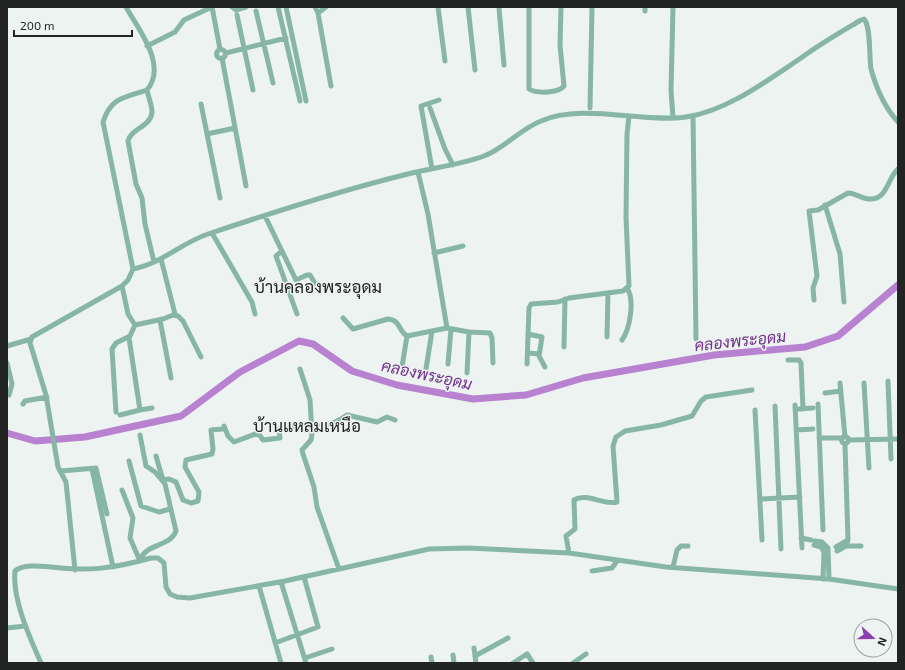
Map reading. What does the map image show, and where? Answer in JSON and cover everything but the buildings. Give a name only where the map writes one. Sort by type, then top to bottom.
[{"type":"street","points":[[7,346],[31,339],[122,286],[128,280],[133,269],[103,122],[113,102],[147,90],[154,78],[154,69],[147,46],[126,7]]},
{"type":"street","points":[[147,46],[175,32],[184,20],[212,7],[220,49],[224,55],[235,128],[246,186]]},
{"type":"street","points":[[232,7],[236,10],[246,7]]},
{"type":"street","points":[[278,7],[300,101]]},
{"type":"street","points":[[286,7],[306,101]]},
{"type":"street","points":[[315,7],[318,14],[331,86]]},
{"type":"street","points":[[318,14],[326,7]]},
{"type":"street","points":[[438,7],[445,61]]},
{"type":"street","points":[[468,7],[475,70]]},
{"type":"street","points":[[499,7],[504,64]]},
{"type":"street","points":[[529,7],[529,90],[556,91],[564,86],[560,45],[561,7]]},
{"type":"street","points":[[590,108],[592,7]]},
{"type":"street","points":[[673,7],[671,90],[673,118]]},
{"type":"street","points":[[256,11],[273,83]]},
{"type":"street","points":[[237,15],[253,90]]},
{"type":"street","points":[[133,269],[161,259],[201,237],[297,204],[487,155],[530,127],[552,117],[586,114],[673,118],[693,116],[730,102],[813,49],[864,19],[867,24],[872,69],[885,103],[898,122]]},
{"type":"street","points":[[220,49],[216,54],[219,58],[244,48],[286,38]]},
{"type":"street","points":[[147,90],[152,110],[150,117],[144,126],[129,136],[128,141],[136,184],[142,198],[145,224],[154,262]]},
{"type":"street","points":[[432,169],[420,106],[439,100]]},
{"type":"street","points":[[201,104],[220,198]]},
{"type":"street","points":[[430,108],[445,149],[453,165]]},
{"type":"street","points":[[622,340],[629,329],[630,292],[628,288],[626,134],[629,116]]},
{"type":"street","points":[[693,116],[696,339]]},
{"type":"street","points":[[207,134],[235,128]]},
{"type":"street","points":[[814,300],[813,288],[817,276],[809,211],[825,205],[848,193],[853,193],[867,199],[880,197],[886,191],[893,174],[898,169]]},
{"type":"street","points":[[418,172],[428,214],[449,328],[448,364]]},
{"type":"street","points":[[825,205],[840,254],[844,302]]},
{"type":"street","points":[[265,216],[296,280],[310,275],[319,290]]},
{"type":"street","points":[[212,233],[252,302],[255,314]]},
{"type":"street","points":[[434,253],[463,246]]},
{"type":"street","points":[[282,251],[276,256],[297,314]]},
{"type":"street","points":[[161,259],[175,314],[183,321],[201,357]]},
{"type":"street","points":[[122,286],[128,314],[134,325],[133,332],[129,338],[116,343],[112,349],[118,414],[152,408]]},
{"type":"street","points":[[527,364],[531,304],[608,293],[628,288]]},
{"type":"street","points":[[607,337],[608,293]]},
{"type":"street","points":[[564,347],[565,299]]},
{"type":"street","points":[[134,325],[160,320],[175,314]]},
{"type":"street","points":[[343,318],[353,329],[388,319],[394,320],[398,323],[404,335],[407,336]]},
{"type":"street","points":[[160,320],[171,378]]},
{"type":"street","points":[[407,336],[449,328],[491,334],[493,363]]},
{"type":"street","points":[[426,369],[432,331]]},
{"type":"street","points":[[467,373],[469,332]]},
{"type":"street","points":[[528,334],[542,337],[539,354],[545,367]]},
{"type":"street","points":[[402,367],[407,336]]},
{"type":"street","points":[[129,338],[140,410]]},
{"type":"street","points":[[31,339],[30,347],[46,397],[58,467],[66,482],[75,570]]},
{"type":"street","points":[[528,353],[539,354]]},
{"type":"street","points":[[788,360],[799,360],[801,363],[803,409]]},
{"type":"street","points":[[7,363],[12,384],[9,395]]},
{"type":"street","points":[[300,369],[310,400],[312,440],[305,446],[303,454],[314,487],[317,507],[339,569]]},
{"type":"street","points":[[888,381],[891,459]]},
{"type":"street","points":[[826,579],[833,550],[848,540],[845,440],[840,383]]},
{"type":"street","points":[[864,383],[869,468]]},
{"type":"street","points":[[569,553],[566,536],[575,529],[574,500],[576,498],[595,498],[617,502],[613,446],[618,434],[624,431],[661,425],[692,416],[701,401],[706,397],[752,390]]},
{"type":"street","points":[[825,393],[841,391]]},
{"type":"street","points":[[23,404],[25,401],[46,397]]},
{"type":"street","points":[[818,404],[823,530]]},
{"type":"street","points":[[775,406],[781,549]]},
{"type":"street","points":[[802,548],[795,407],[803,409],[813,408]]},
{"type":"street","points":[[755,410],[762,540]]},
{"type":"street","points":[[140,435],[146,466],[163,480],[169,479],[176,482],[183,500],[186,502],[198,502],[200,497],[199,492],[185,467],[185,463],[186,460],[212,454],[214,449],[211,430],[223,428],[228,436],[236,442],[258,433],[263,440],[277,439],[280,438],[279,429],[282,427],[311,428],[336,424],[347,416],[377,422],[387,417],[395,420]]},
{"type":"street","points":[[796,430],[812,429]]},
{"type":"street","points":[[819,438],[845,440],[898,439]]},
{"type":"street","points":[[141,561],[144,553],[172,538],[176,533],[156,456]]},
{"type":"street","points":[[129,461],[141,506],[159,512],[170,509]]},
{"type":"street","points":[[61,471],[96,468],[99,474],[107,514]]},
{"type":"street","points":[[92,469],[113,567]]},
{"type":"street","points":[[122,490],[132,518],[130,538],[141,561]]},
{"type":"street","points":[[760,499],[800,497]]},
{"type":"street","points":[[802,540],[813,542],[822,547],[833,550],[861,546]]},
{"type":"street","points":[[673,568],[677,550],[681,546],[688,546]]},
{"type":"street","points":[[41,663],[25,626],[18,597],[15,571],[19,568],[42,566],[89,571],[158,558],[164,563],[166,587],[170,594],[177,597],[190,598],[281,582],[429,549],[468,548],[569,553],[673,568],[826,579],[898,589]]},
{"type":"street","points":[[592,571],[612,568],[617,561]]},
{"type":"street","points":[[275,643],[318,627],[304,577]]},
{"type":"street","points":[[281,582],[305,660],[332,649]]},
{"type":"street","points":[[258,586],[281,663]]},
{"type":"street","points":[[7,628],[25,626]]},
{"type":"street","points":[[475,656],[508,638]]},
{"type":"street","points":[[474,648],[476,663]]},
{"type":"street","points":[[513,663],[527,654],[532,663]]},
{"type":"street","points":[[573,663],[586,654]]},
{"type":"street","points":[[453,655],[454,663]]},
{"type":"street","points":[[431,657],[432,663]]},
{"type":"waterway","name":"คลองพระอุดม","points":[[7,433],[35,441],[85,437],[181,416],[240,372],[299,341],[313,344],[352,371],[397,385],[473,399],[526,395],[583,378],[714,355],[805,347],[838,336],[898,285]]},
{"type":"district","name":"บ้านคลองพระอุดม","points":[[318,286]]},
{"type":"district","name":"บ้านแหลมเหนือ","points":[[307,425]]}]
